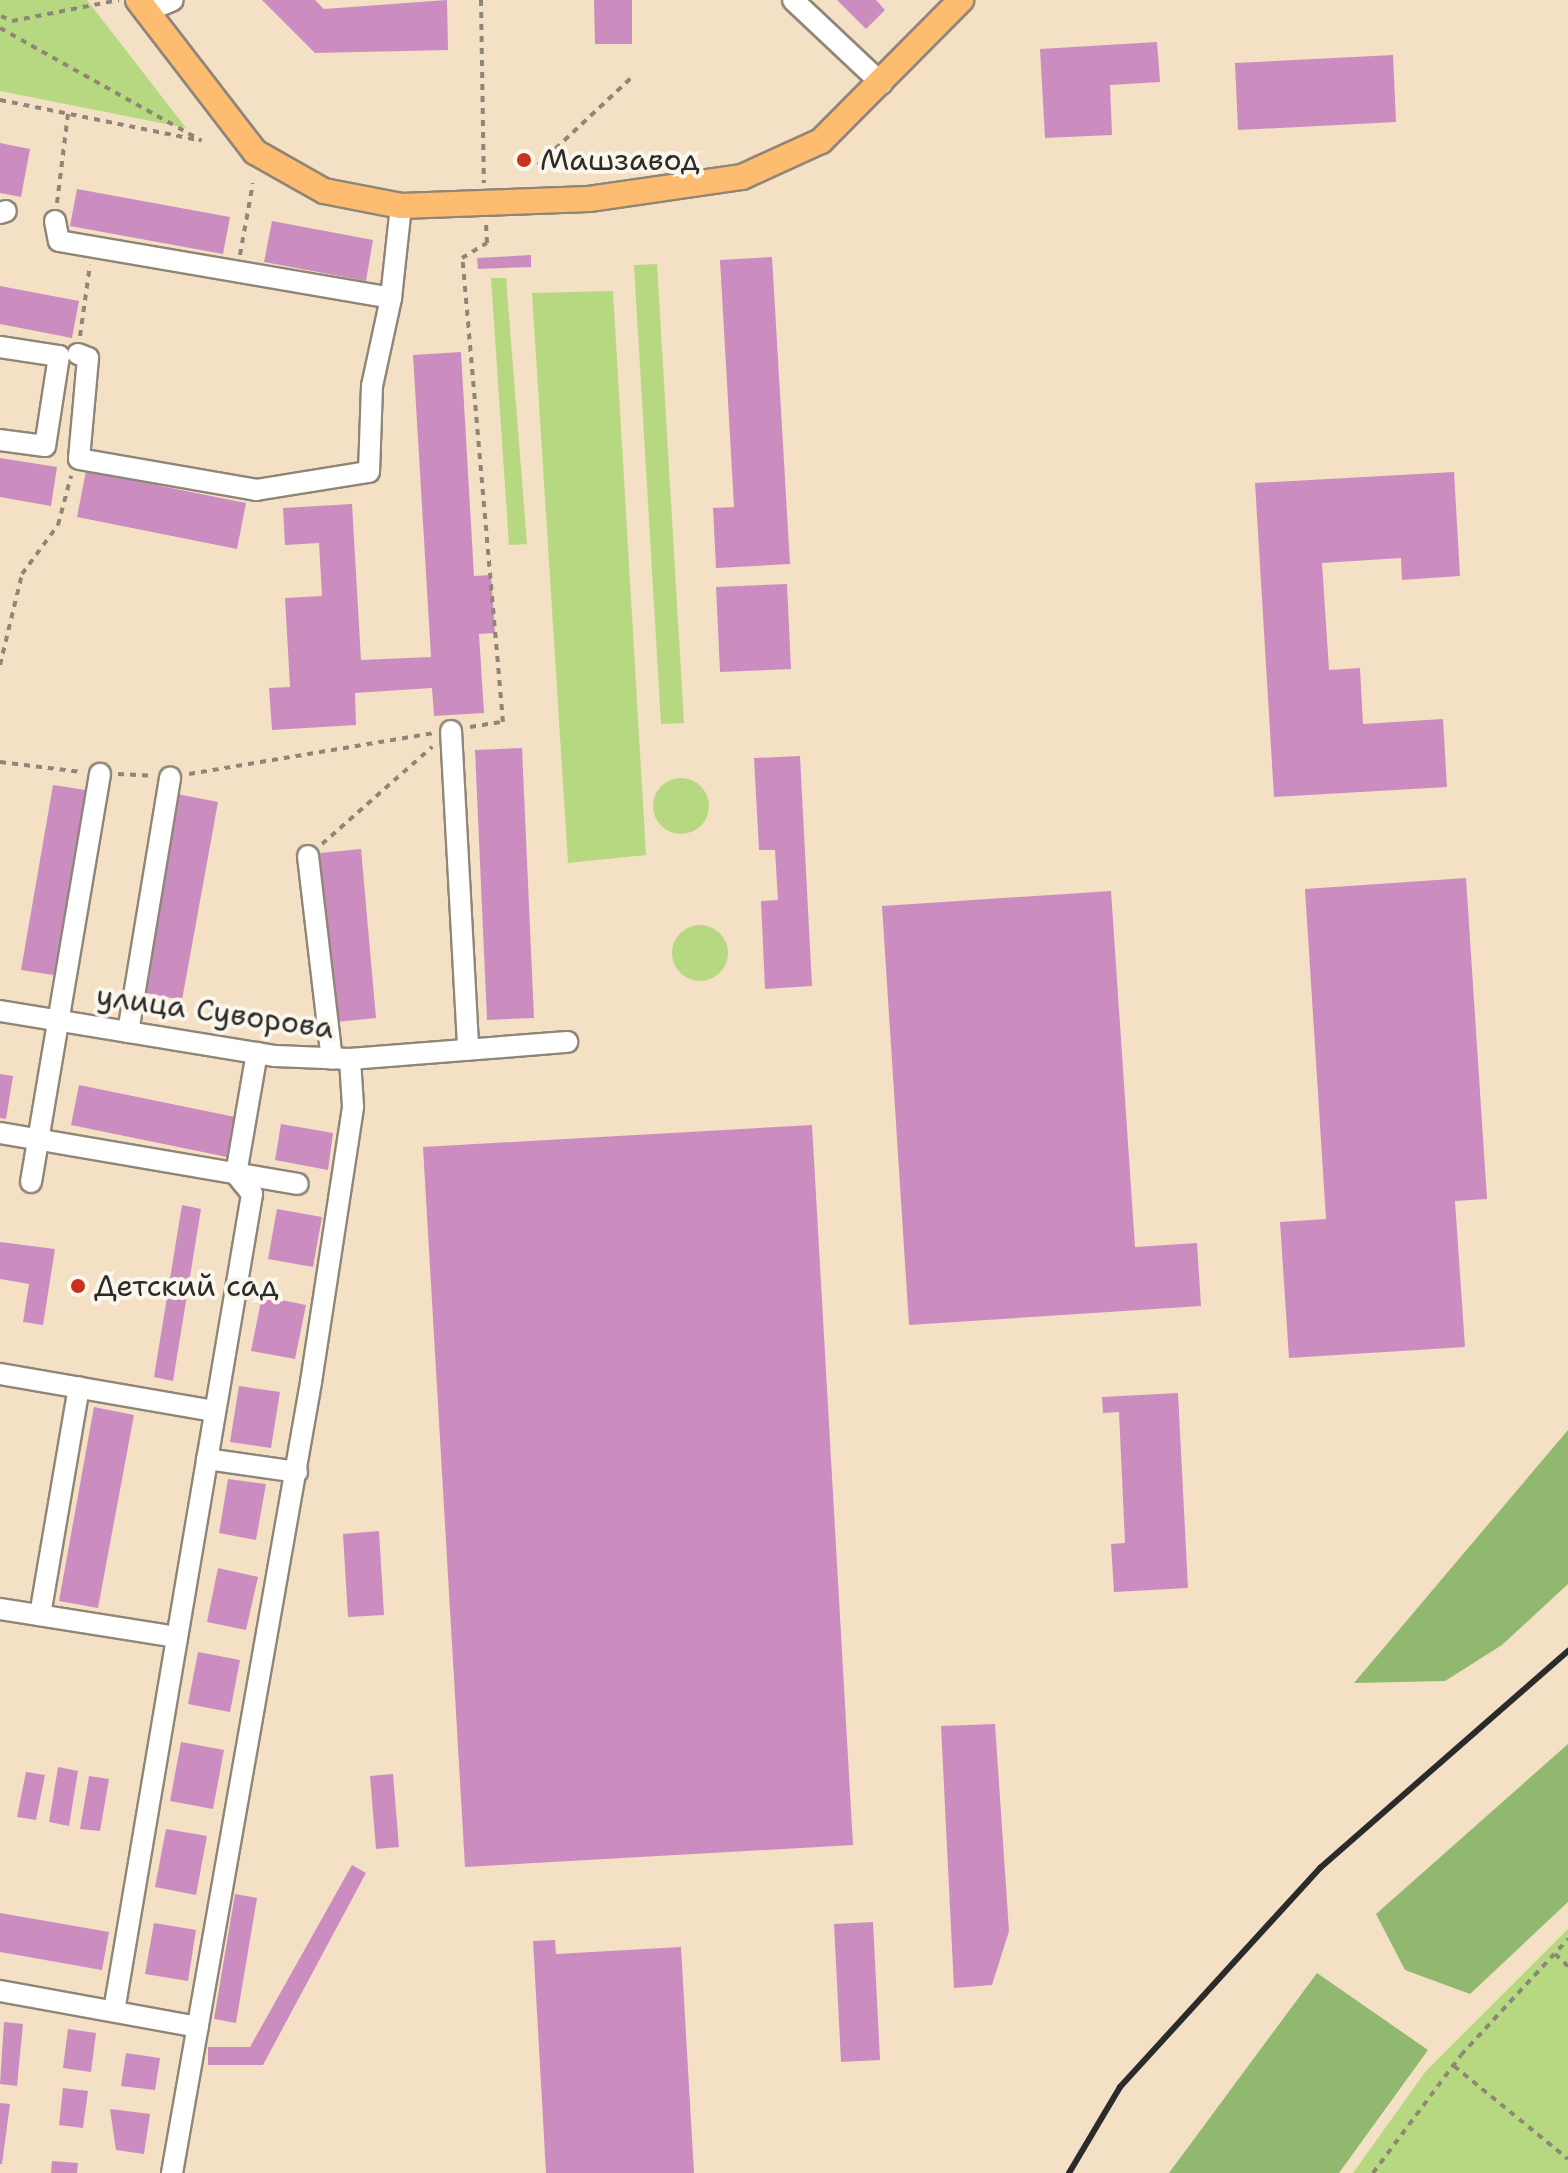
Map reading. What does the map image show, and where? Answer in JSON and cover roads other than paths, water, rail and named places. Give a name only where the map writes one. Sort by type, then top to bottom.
[{"type":"main road","points":[[141,6],[255,152],[324,191],[401,206],[485,199],[589,199],[742,177],[821,141],[882,84],[961,0]]},
{"type":"street","points":[[141,6],[173,0]]},
{"type":"street","points":[[793,0],[882,84]]},
{"type":"street","points":[[78,354],[88,358],[79,459],[256,490],[369,472],[372,386],[391,298],[401,206]]},
{"type":"street","points":[[55,221],[59,241],[237,274],[391,298]]},
{"type":"street","points":[[0,347],[59,356],[45,446],[0,440]]},
{"type":"street","points":[[451,731],[468,1050]]},
{"type":"street","points":[[31,1182],[54,1020],[100,774]]},
{"type":"street","points":[[128,1032],[170,777]]},
{"type":"street","points":[[172,2173],[297,1472],[353,1106],[341,1059],[308,856]]},
{"type":"street","name":"улица Суворова","points":[[0,1011],[257,1053],[341,1059],[567,1042]]},
{"type":"street","points":[[114,2011],[252,1194],[236,1174],[257,1053]]},
{"type":"street","points":[[0,1133],[298,1184]]},
{"type":"street","points":[[0,1374],[215,1411]]},
{"type":"street","points":[[40,1615],[79,1387]]},
{"type":"street","points":[[207,1459],[297,1472]]},
{"type":"street","points":[[0,1609],[177,1637]]},
{"type":"street","points":[[0,1991],[198,2027]]},
{"type":"railway","points":[[1069,2173],[1120,2087],[1320,1868],[1568,1651]]},
{"type":"place","name":"Машзавод","points":[[524,160]]},
{"type":"place","name":"Детский сад","points":[[78,1286]]}]
